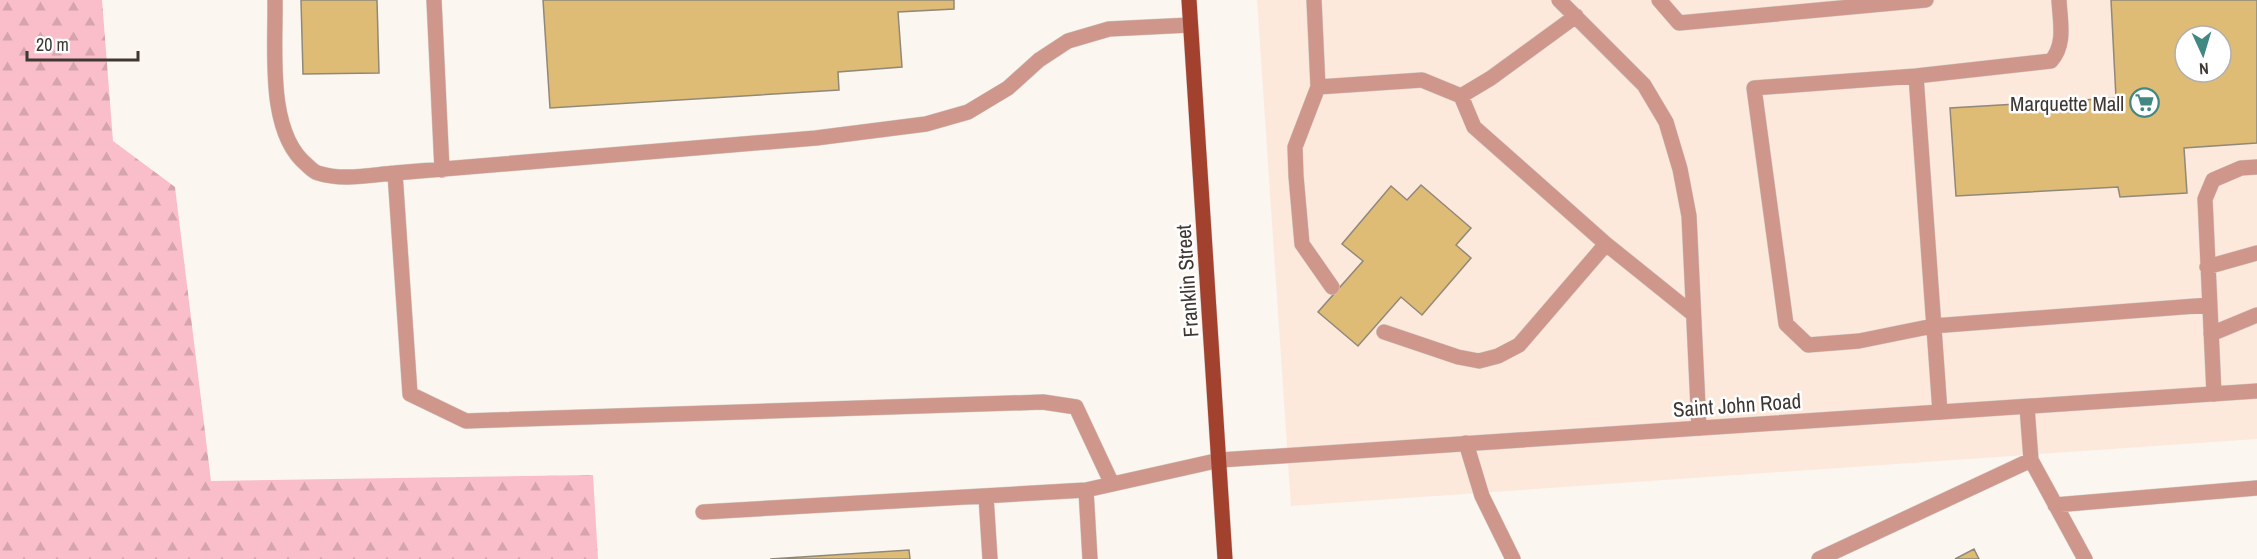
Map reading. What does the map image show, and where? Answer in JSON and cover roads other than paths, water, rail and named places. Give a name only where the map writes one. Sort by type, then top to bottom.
[{"type":"main road","name":"Franklin Street","points":[[1189,0],[1225,559]]},
{"type":"street","points":[[275,0],[277,107],[285,136],[297,158],[316,173],[341,177],[816,138],[926,124],[968,112],[1008,88],[1039,60],[1068,41],[1109,29],[1191,25]]},
{"type":"street","points":[[434,0],[442,170]]},
{"type":"street","points":[[1314,0],[1318,87],[1295,147],[1296,176],[1302,244],[1332,286]]},
{"type":"street","points":[[1559,0],[1644,85],[1666,122],[1680,169],[1689,216],[1698,428]]},
{"type":"street","points":[[1659,0],[1679,23],[1926,0]]},
{"type":"street","points":[[2059,0],[2061,41],[2059,52],[2051,61],[1916,76],[1754,88],[1786,324],[1808,345],[1859,341],[1933,326],[2209,305]]},
{"type":"street","points":[[1461,96],[1491,78],[1576,16]]},
{"type":"street","points":[[1916,76],[1940,412]]},
{"type":"street","points":[[1318,87],[1422,80],[1461,96],[1474,127],[1606,244],[1693,314]]},
{"type":"street","points":[[2214,394],[2205,199],[2212,180],[2241,168],[2257,167]]},
{"type":"street","points":[[395,173],[410,394],[466,422],[1044,402],[1076,407],[1112,484]]},
{"type":"street","points":[[1384,332],[1458,357],[1479,361],[1498,356],[1519,345],[1606,244]]},
{"type":"street","points":[[2208,267],[2257,253]]},
{"type":"street","points":[[2211,334],[2257,315]]},
{"type":"street","name":"Saint John Road","points":[[703,512],[1086,490],[1220,460],[2257,391]]},
{"type":"street","points":[[2027,407],[2031,460],[2085,559]]},
{"type":"street","points":[[1466,443],[1482,496],[1512,559]]},
{"type":"street","points":[[1820,559],[2031,460]]},
{"type":"street","points":[[2055,505],[2257,488]]},
{"type":"street","points":[[1086,490],[1090,559]]},
{"type":"street","points":[[986,496],[990,559]]},
{"type":"place","name":"Marquette Mall","points":[[2145,103]]}]
